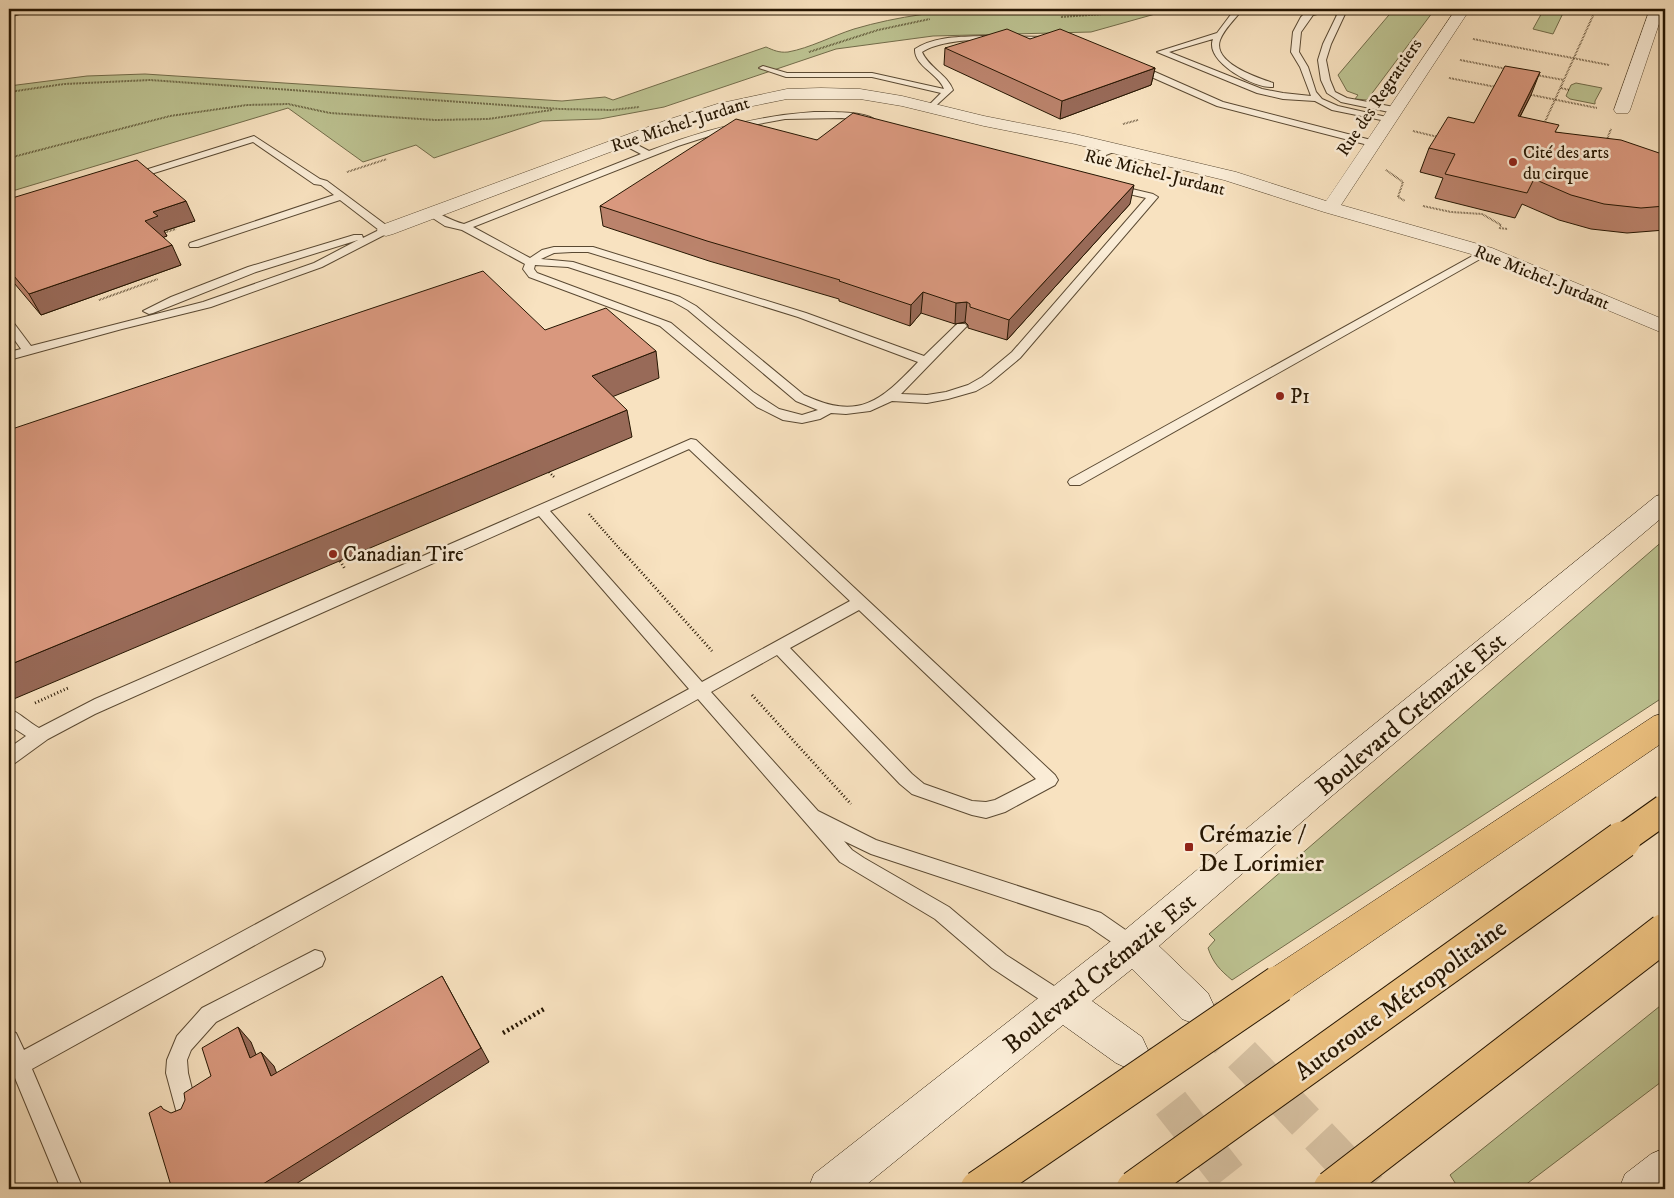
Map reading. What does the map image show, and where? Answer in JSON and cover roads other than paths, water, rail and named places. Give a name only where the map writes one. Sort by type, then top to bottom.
[{"type":"highway","points":[[979,1189],[1279,984],[1665,725]]},
{"type":"highway","name":"Autoroute Métropolitaine","points":[[1135,1189],[1665,809]]},
{"type":"highway","points":[[1332,1189],[1665,932]]},
{"type":"street","name":"Rue des Regrattiers","points":[[1330,208],[1463,9]]},
{"type":"street","points":[[1618,115],[1657,10]]},
{"type":"street","name":"Rue Michel-Jurdant","points":[[386,230],[623,141],[723,106],[757,98],[787,94],[860,94],[902,101],[984,121],[1062,148],[1109,154],[1221,189],[1330,208],[1485,252],[1665,328]]},
{"type":"street","name":"Boulevard Crémazie Est","points":[[829,1189],[1133,946],[1308,796],[1665,502]]},
{"type":"street","points":[[1133,946],[1195,1006]]},
{"type":"street","points":[[1063,1003],[1112,1036],[1129,1050]]},
{"type":"street","points":[[1640,1189],[1665,1168]]},
{"type":"lane","points":[[9,15],[33,9]]},
{"type":"lane","points":[[1239,9],[1220,34],[1215,46],[1216,52],[1225,64],[1276,87],[1315,95],[1335,108],[1391,115]]},
{"type":"lane","points":[[1315,95],[1304,67],[1295,52],[1297,32],[1304,19],[1310,13],[1329,9],[1341,14],[1323,51],[1321,60],[1321,67],[1331,93]]},
{"type":"lane","points":[[1220,34],[1161,52],[1260,91],[1283,96],[1331,93],[1344,100],[1391,115]]},
{"type":"lane","points":[[930,108],[947,92],[948,87],[944,80],[919,54],[918,51],[923,46],[945,41],[1012,37],[1064,39]]},
{"type":"lane","points":[[1125,62],[1220,104],[1372,143]]},
{"type":"lane","points":[[763,68],[786,75],[872,75],[947,92]]},
{"type":"lane","points":[[465,227],[709,132],[755,121],[825,115],[856,117],[879,122]]},
{"type":"lane","points":[[124,179],[254,140],[312,179],[324,183],[386,230]]},
{"type":"lane","points":[[623,141],[649,154]]},
{"type":"lane","points":[[890,397],[927,399],[972,388],[986,380],[1016,355],[1153,197],[1105,185]]},
{"type":"lane","points":[[194,245],[341,196]]},
{"type":"lane","points":[[430,213],[449,224],[465,227],[530,262],[569,264],[676,299],[692,308],[800,398],[829,410],[846,411],[862,409],[890,397],[962,326]]},
{"type":"lane","points":[[9,356],[213,303],[318,265],[386,230]]},
{"type":"lane","points":[[119,326],[189,293],[302,252],[386,230]]},
{"type":"lane","points":[[829,410],[814,418],[797,418],[781,415],[761,405],[669,327],[651,318],[533,275],[528,269],[530,262],[543,254],[556,250],[588,249],[802,315],[926,361]]},
{"type":"lane","points":[[1075,482],[1485,252]]},
{"type":"lane","points":[[9,324],[28,351]]},
{"type":"lane","points":[[9,758],[38,735],[101,704],[691,443],[1049,780],[999,807],[986,810],[972,808],[918,789],[906,779],[779,647]]},
{"type":"lane","points":[[541,509],[846,856],[863,870],[911,893],[944,914],[1014,973],[1063,1003]]},
{"type":"lane","points":[[14,1068],[861,602]]},
{"type":"lane","points":[[9,715],[18,724],[38,735]]},
{"type":"lane","points":[[803,808],[821,822],[871,846],[1094,919],[1133,946]]},
{"type":"lane","points":[[187,1113],[177,1074],[177,1060],[184,1043],[210,1015],[315,959]]},
{"type":"lane","points":[[9,1040],[14,1068],[72,1189]]},
{"type":"tunnel","points":[[1203,1014],[1369,1189]]},
{"type":"tunnel","points":[[1136,1059],[1238,1189]]},
{"type":"place","name":"Cité des arts du cirque","points":[[1513,162]]},
{"type":"place","name":"P1","points":[[1280,396]]},
{"type":"place","name":"Canadian Tire","points":[[333,554]]},
{"type":"place","name":"Crémazie / De Lorimier","points":[[1189,847]]}]
